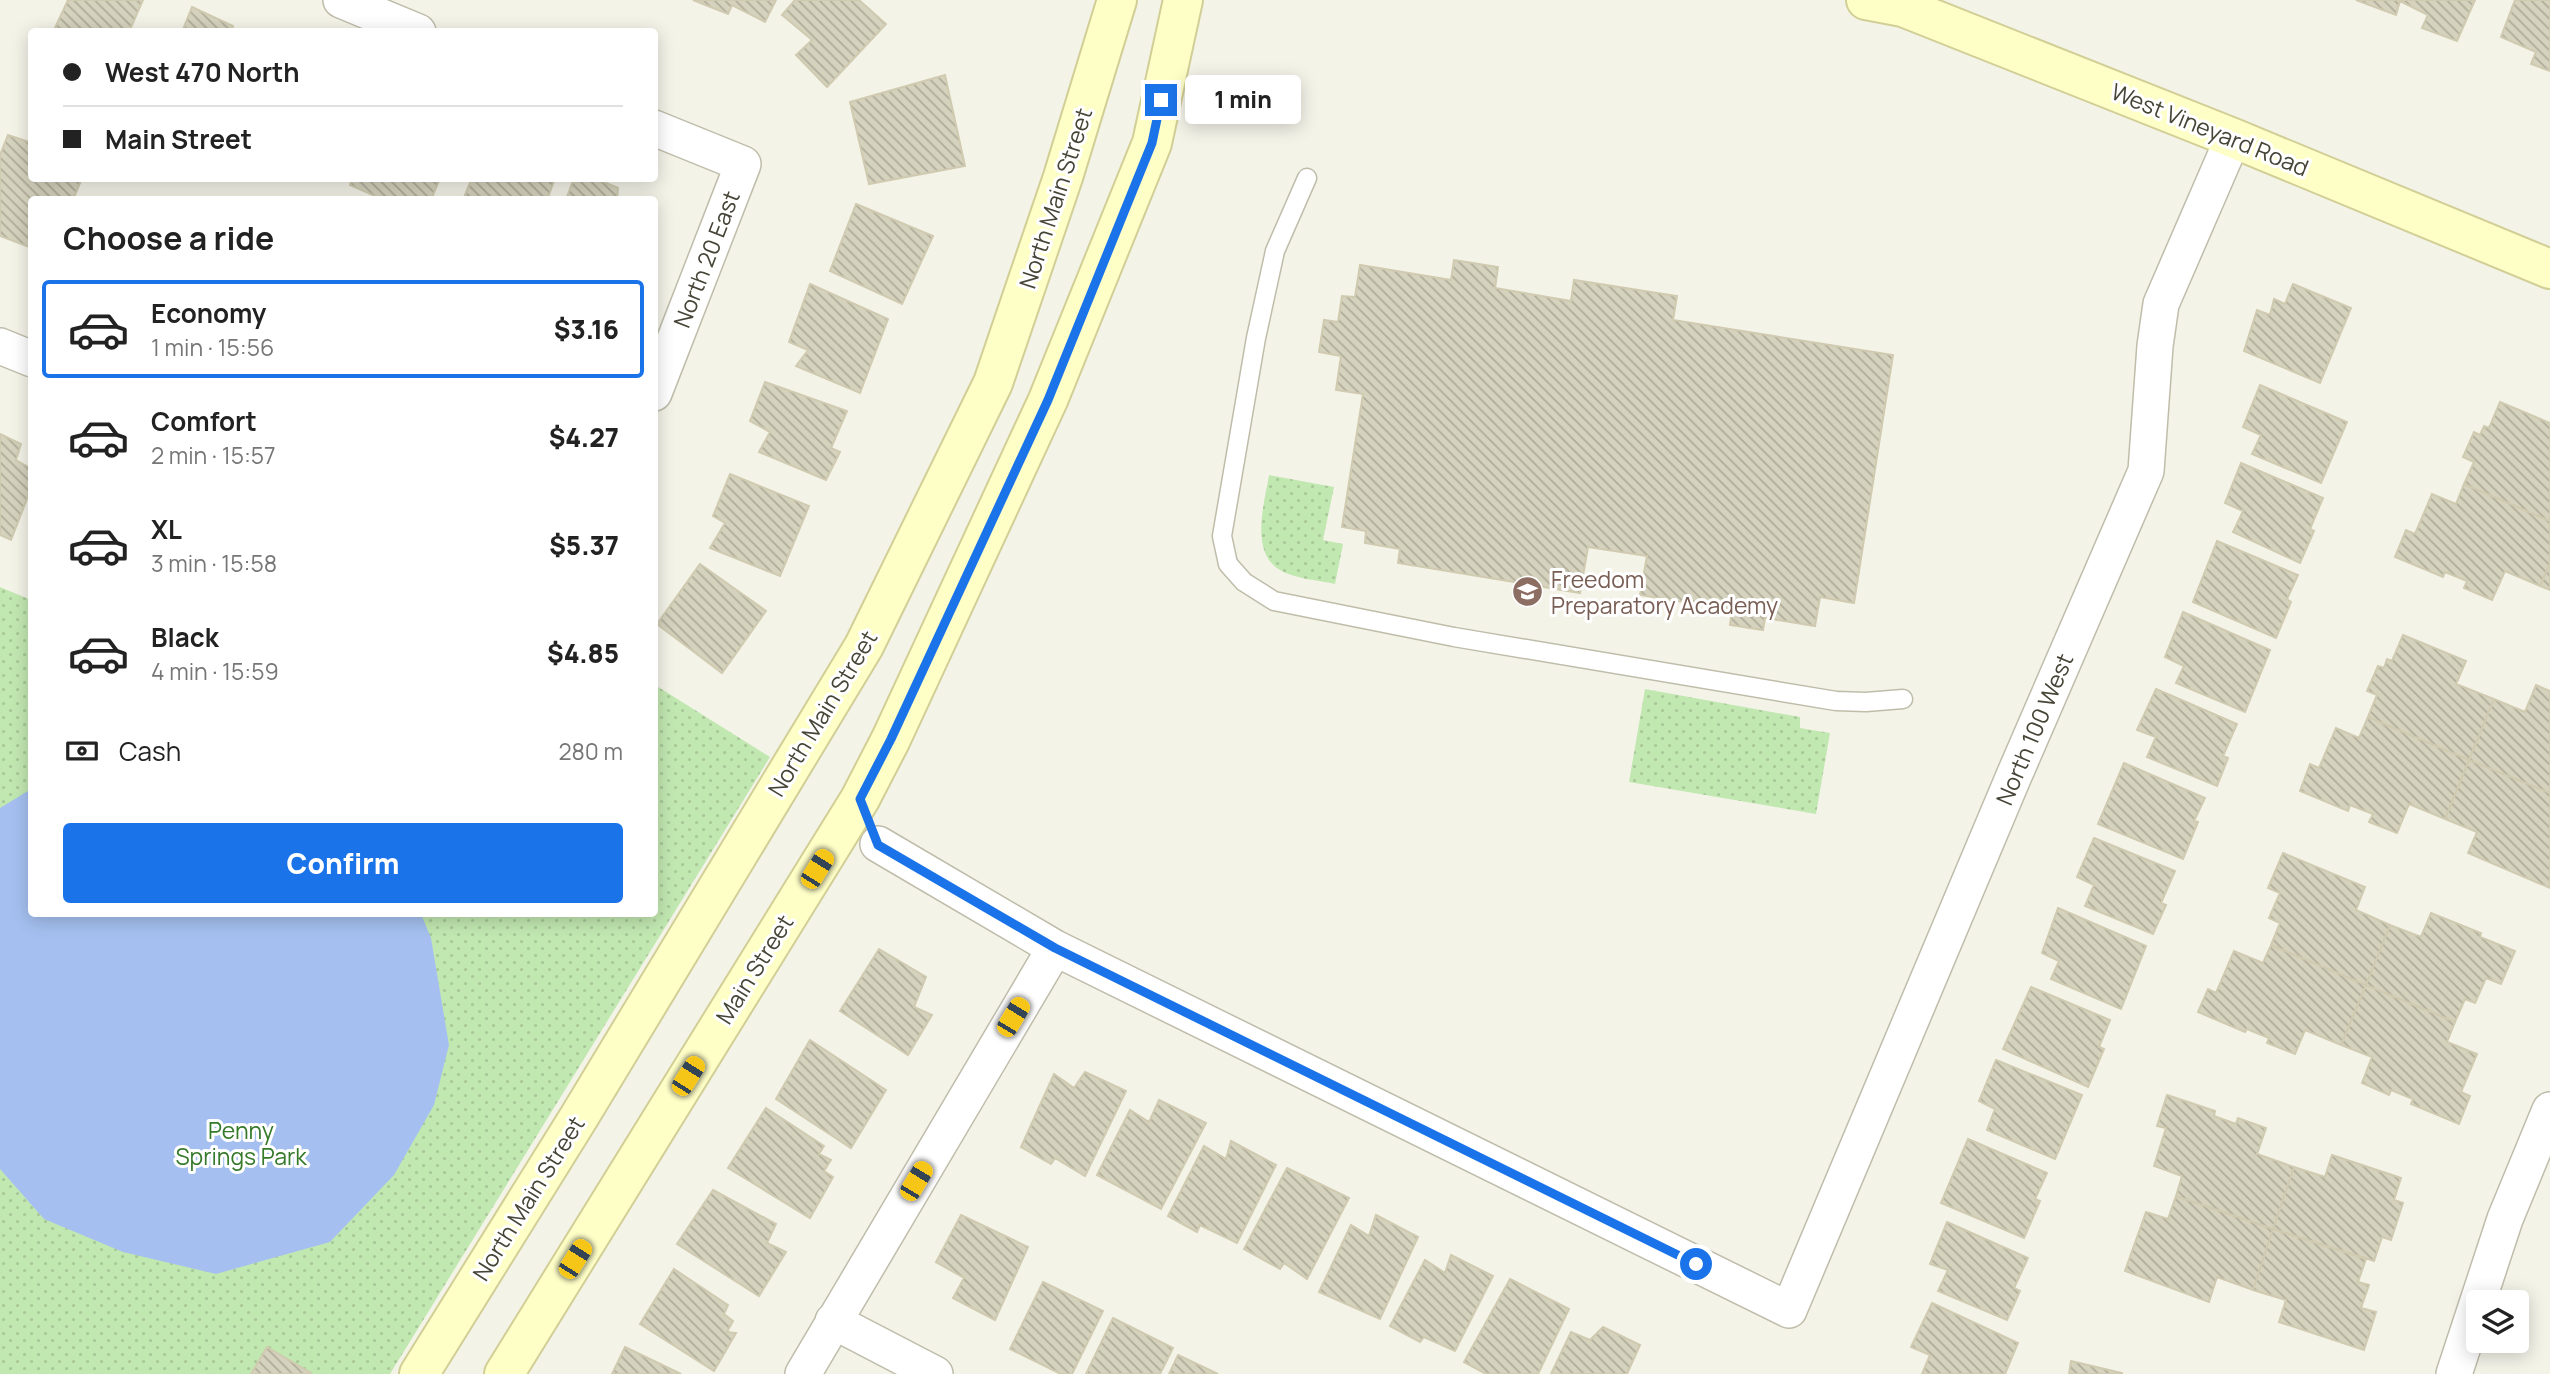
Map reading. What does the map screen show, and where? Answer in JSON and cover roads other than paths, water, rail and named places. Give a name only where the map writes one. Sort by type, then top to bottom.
[{"type":"main road","name":"North Main Street","points":[[419,1374],[586,1105],[864,646],[993,383],[1063,177],[1117,0]]},
{"type":"main road","name":"Main Street","points":[[504,1374],[870,825],[897,727],[1048,400],[1152,143],[1183,0]]},
{"type":"main road","name":"West Vineyard Road","points":[[1866,0],[1903,7],[2233,138],[2550,269]]},
{"type":"street","points":[[341,0],[408,28]]},
{"type":"street","name":"North 20 East","points":[[658,130],[743,164],[658,383]]},
{"type":"street","name":"North 100 West","points":[[1055,948],[1789,1310],[2012,778],[2146,471],[2155,346],[2161,304],[2233,138]]},
{"type":"street","points":[[0,346],[28,357]]},
{"type":"street","points":[[803,1374],[1055,948],[870,825]]},
{"type":"street","points":[[2454,1374],[2505,1219],[2550,1110]]},
{"type":"street","points":[[833,1321],[935,1374]]},
{"type":"lane","points":[[1307,178],[1275,251],[1256,338],[1222,536],[1228,564],[1244,582],[1274,601],[1454,637],[1836,701],[1903,699]]},
{"type":"water","points":[[28,791],[28,917],[422,917],[431,938],[449,1045],[434,1105],[394,1175],[330,1242],[216,1274],[123,1252],[44,1219],[0,1169],[0,808]]},
{"type":"place","name":"Freedom Preparatory Academy","points":[[1528,592]]},
{"type":"park label","name":"Penny Springs Park","points":[[241,1143]]}]
